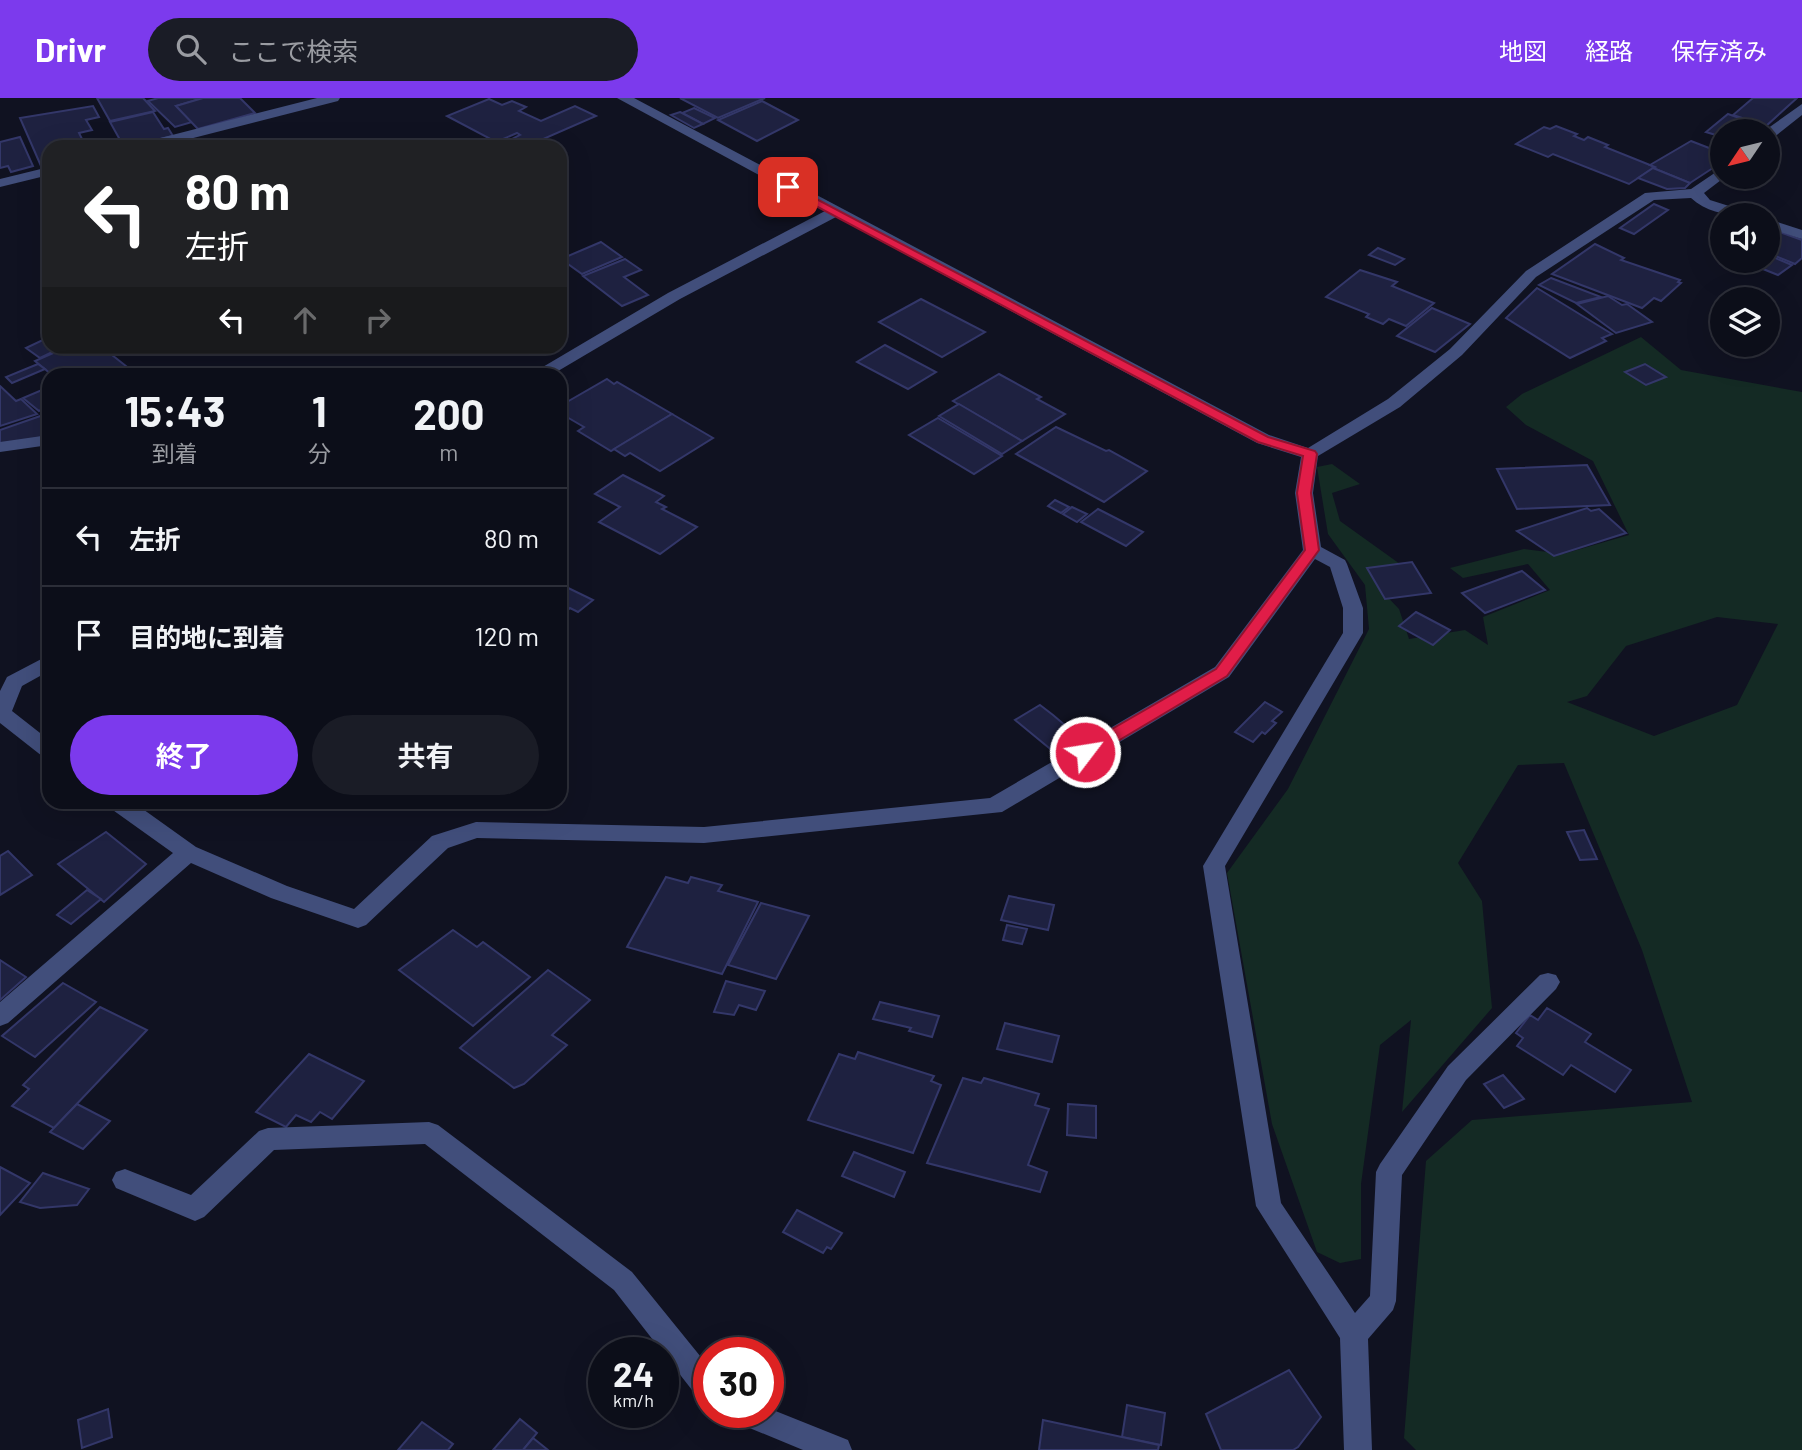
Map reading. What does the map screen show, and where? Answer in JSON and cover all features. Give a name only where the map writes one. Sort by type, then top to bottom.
[{"type":"street","points":[[169,140],[333,98]]},
{"type":"street","points":[[624,98],[1263,439],[1310,454]]},
{"type":"street","points":[[1780,125],[1802,108]]},
{"type":"street","points":[[0,183],[42,173]]},
{"type":"street","points":[[128,809],[188,853],[279,892],[358,919],[440,842],[476,830],[704,835],[994,806],[1222,672],[1312,550],[1304,493],[1310,454],[1404,394],[1456,352],[1531,274],[1650,196],[1695,194],[1710,182]]},
{"type":"street","points":[[1695,194],[1710,205]]},
{"type":"street","points":[[552,368],[674,296],[835,212]]},
{"type":"street","points":[[1780,227],[1802,235]]},
{"type":"street","points":[[0,447],[42,441]]},
{"type":"street","points":[[1312,550],[1338,564],[1353,607],[1353,633],[1214,866],[1269,1206],[1354,1335],[1358,1450]]},
{"type":"street","points":[[42,664],[7,676],[1,713],[42,745]]},
{"type":"street","points":[[0,1016],[188,853]]},
{"type":"street","points":[[1354,1335],[1383,1301],[1389,1171],[1457,1073],[1548,982]]},
{"type":"street","points":[[125,1180],[195,1209],[268,1139],[429,1133],[623,1281],[693,1369]]},
{"type":"street","points":[[784,1428],[838,1450]]},
{"type":"green space","points":[[1641,337],[1681,370],[1802,392],[1802,1450],[1416,1450],[1404,1438],[1426,1161],[1472,1120],[1692,1102],[1642,950],[1564,763],[1518,765],[1458,863],[1482,901],[1492,1008],[1402,1112],[1411,1020],[1380,1045],[1361,1184],[1361,1259],[1340,1263],[1317,1252],[1272,1124],[1227,873],[1288,789],[1369,629],[1365,585],[1328,534],[1317,467],[1332,464],[1360,484],[1332,493],[1340,521],[1407,569],[1376,585],[1399,609],[1409,639],[1465,630],[1488,645],[1483,617],[1550,590],[1528,564],[1463,578],[1450,568],[1524,549],[1563,554],[1629,535],[1593,461],[1526,425],[1506,407],[1522,394]],"holes":[[[1717,617],[1778,624],[1737,705],[1654,736],[1567,702],[1587,696],[1626,646]]]},
{"type":"building","points":[[97,98],[143,98],[155,111],[110,121]]},
{"type":"building","points":[[158,98],[203,98],[176,106],[192,122],[175,127],[148,101]]},
{"type":"building","points":[[203,98],[240,98],[255,113],[198,129],[176,106]]},
{"type":"building","points":[[680,98],[765,98],[718,118]]},
{"type":"building","points":[[1753,98],[1797,98],[1774,119],[1745,119],[1733,115]]},
{"type":"building","points":[[489,99],[502,105],[512,101],[526,107],[519,111],[541,121],[575,106],[596,116],[541,140],[510,140],[520,135],[517,133],[501,140],[492,140],[447,116]]},
{"type":"building","points":[[762,101],[798,120],[757,141],[718,120]]},
{"type":"building","points":[[93,106],[99,117],[86,120],[92,130],[79,133],[82,140],[42,140],[41,166],[20,118]]},
{"type":"building","points":[[694,108],[715,118],[703,124],[682,113]]},
{"type":"building","points":[[153,112],[164,129],[168,128],[173,136],[155,140],[120,140],[110,122]]},
{"type":"building","points":[[680,112],[703,124],[694,128],[671,115]]},
{"type":"building","points":[[1728,114],[1742,119],[1722,119]]},
{"type":"building","points":[[1556,126],[1577,134],[1574,136],[1584,140],[1588,137],[1608,145],[1605,147],[1655,167],[1629,184],[1553,154],[1548,157],[1516,144],[1544,127],[1550,129]]},
{"type":"building","points":[[20,137],[33,166],[11,172],[8,166],[0,168],[0,142]]},
{"type":"building","points":[[1691,141],[1710,148],[1710,170],[1690,183],[1650,165]]},
{"type":"building","points":[[1653,168],[1690,183],[1685,188],[1667,189],[1638,178]]},
{"type":"building","points":[[1654,204],[1668,210],[1634,234],[1620,228]]},
{"type":"building","points":[[1780,232],[1802,240],[1802,258],[1795,264],[1780,258]]},
{"type":"building","points":[[601,242],[622,257],[582,274],[567,263],[567,256]]},
{"type":"building","points":[[1595,244],[1624,258],[1621,260],[1680,280],[1678,282],[1681,283],[1661,301],[1654,298],[1642,308],[1552,274]]},
{"type":"building","points":[[1378,248],[1404,259],[1395,265],[1369,255]]},
{"type":"building","points":[[625,259],[641,270],[624,277],[648,295],[622,306],[583,276]]},
{"type":"building","points":[[1780,260],[1792,265],[1778,275],[1773,273],[1780,273]]},
{"type":"building","points":[[1360,270],[1397,282],[1392,286],[1434,303],[1406,326],[1389,319],[1383,324],[1366,317],[1369,314],[1326,297]]},
{"type":"building","points":[[1551,278],[1601,297],[1576,303],[1539,285]]},
{"type":"building","points":[[1537,288],[1612,334],[1602,338],[1606,341],[1570,358],[1506,318]]},
{"type":"building","points":[[1608,296],[1622,305],[1627,304],[1652,322],[1616,333],[1577,304]]},
{"type":"building","points":[[921,299],[985,332],[942,357],[879,322]]},
{"type":"building","points":[[1432,308],[1470,324],[1435,352],[1397,336]]},
{"type":"building","points":[[42,340],[42,354],[48,354],[40,358],[26,348]]},
{"type":"building","points":[[885,345],[936,372],[908,389],[857,362]]},
{"type":"building","points":[[51,354],[114,354],[112,355],[128,368],[44,368],[35,361]]},
{"type":"building","points":[[38,364],[44,368],[12,383],[6,377]]},
{"type":"building","points":[[1645,364],[1666,377],[1646,385],[1625,372]]},
{"type":"building","points":[[999,374],[1065,414],[1022,441],[953,401]]},
{"type":"building","points":[[607,379],[672,414],[611,451],[578,431],[584,427],[567,417],[567,402]]},
{"type":"building","points":[[0,386],[16,401],[21,399],[37,414],[0,426]]},
{"type":"building","points":[[42,390],[42,410],[39,411],[23,398]]},
{"type":"building","points":[[959,404],[1022,441],[1002,454],[939,416]]},
{"type":"building","points":[[672,414],[713,438],[660,471],[630,453],[625,456],[614,449]]},
{"type":"building","points":[[42,415],[42,437],[0,445],[0,430]]},
{"type":"building","points":[[938,418],[1002,456],[974,474],[909,435]]},
{"type":"building","points":[[1056,427],[1106,451],[1109,450],[1147,471],[1104,502],[1016,454]]},
{"type":"building","points":[[1587,465],[1610,505],[1517,509],[1497,469]]},
{"type":"building","points":[[623,475],[664,496],[656,502],[666,507],[662,509],[697,527],[660,554],[599,522],[620,507],[595,494]]},
{"type":"building","points":[[1055,500],[1069,507],[1061,513],[1048,506]]},
{"type":"building","points":[[1072,507],[1087,514],[1077,522],[1063,514]]},
{"type":"building","points":[[1587,508],[1591,511],[1599,509],[1626,533],[1554,556],[1517,531]]},
{"type":"building","points":[[1098,509],[1143,532],[1126,546],[1081,522]]},
{"type":"building","points":[[1412,562],[1431,593],[1385,599],[1367,568]]},
{"type":"building","points":[[1522,571],[1545,590],[1485,613],[1462,593]]},
{"type":"building","points":[[567,587],[593,600],[578,612],[570,608],[567,611]]},
{"type":"building","points":[[1416,612],[1450,630],[1433,645],[1399,626]]},
{"type":"building","points":[[1265,702],[1282,712],[1272,721],[1276,723],[1265,734],[1262,732],[1253,742],[1235,732]]},
{"type":"building","points":[[1040,705],[1079,737],[1054,752],[1015,720]]},
{"type":"building","points":[[1584,830],[1597,859],[1580,860],[1567,832]]},
{"type":"building","points":[[106,832],[146,864],[104,902],[58,864]]},
{"type":"building","points":[[8,851],[32,875],[0,895],[0,856]]},
{"type":"building","points":[[666,877],[688,883],[691,877],[722,885],[718,891],[758,902],[722,974],[627,947]]},
{"type":"building","points":[[87,890],[101,899],[71,924],[57,915]]},
{"type":"building","points":[[1009,896],[1054,905],[1048,930],[1001,920]]},
{"type":"building","points":[[761,903],[809,916],[776,979],[728,965]]},
{"type":"building","points":[[1007,925],[1027,929],[1022,944],[1003,940]]},
{"type":"building","points":[[453,930],[477,947],[483,942],[530,977],[473,1026],[399,970]]},
{"type":"building","points":[[0,960],[26,977],[0,1000]]},
{"type":"building","points":[[548,970],[590,1000],[552,1035],[567,1045],[524,1084],[514,1088],[460,1048]]},
{"type":"building","points":[[726,981],[765,991],[756,1010],[739,1005],[734,1015],[714,1012]]},
{"type":"building","points":[[63,983],[96,1002],[35,1057],[2,1036]]},
{"type":"building","points":[[880,1002],[939,1016],[932,1037],[909,1031],[911,1028],[873,1019]]},
{"type":"building","points":[[100,1007],[147,1030],[54,1128],[12,1106],[29,1089],[23,1085]]},
{"type":"building","points":[[1547,1008],[1591,1034],[1585,1042],[1631,1070],[1615,1092],[1571,1065],[1563,1075],[1517,1046],[1523,1038],[1516,1033],[1530,1015],[1538,1020]]},
{"type":"building","points":[[1005,1023],[1059,1036],[1052,1062],[997,1049]]},
{"type":"building","points":[[858,1052],[934,1076],[931,1081],[941,1085],[913,1153],[808,1120],[839,1054],[855,1059]]},
{"type":"building","points":[[309,1054],[364,1081],[332,1119],[320,1112],[311,1122],[296,1115],[286,1127],[256,1112]]},
{"type":"building","points":[[1503,1075],[1524,1099],[1504,1108],[1484,1084]]},
{"type":"building","points":[[963,1078],[981,1083],[984,1078],[1039,1094],[1035,1105],[1049,1109],[1028,1165],[1047,1172],[1040,1192],[927,1163]]},
{"type":"building","points":[[77,1104],[110,1121],[83,1149],[50,1132]]},
{"type":"building","points":[[1068,1104],[1096,1106],[1096,1138],[1067,1135]]},
{"type":"building","points":[[854,1152],[905,1172],[894,1197],[842,1176]]},
{"type":"building","points":[[0,1167],[30,1183],[0,1215]]},
{"type":"building","points":[[43,1173],[89,1189],[77,1205],[40,1208],[20,1202]]},
{"type":"building","points":[[797,1210],[842,1233],[831,1249],[827,1247],[823,1253],[783,1232]]},
{"type":"building","points":[[1289,1370],[1321,1417],[1298,1447],[1293,1450],[1221,1450],[1206,1414]]},
{"type":"building","points":[[1127,1405],[1165,1413],[1161,1445],[1122,1437]]},
{"type":"building","points":[[108,1409],[112,1437],[82,1448],[78,1420]]},
{"type":"building","points":[[520,1419],[537,1433],[523,1450],[493,1450]]},
{"type":"building","points":[[1043,1420],[1159,1445],[1158,1450],[1039,1450]]},
{"type":"building","points":[[422,1422],[453,1444],[448,1450],[398,1450]]},
{"type":"building","points":[[533,1438],[548,1450],[523,1450]]},
{"type":"route","points":[[788,187],[1263,439],[1310,454],[1304,493],[1312,550],[1222,672],[1085,752]]}]
